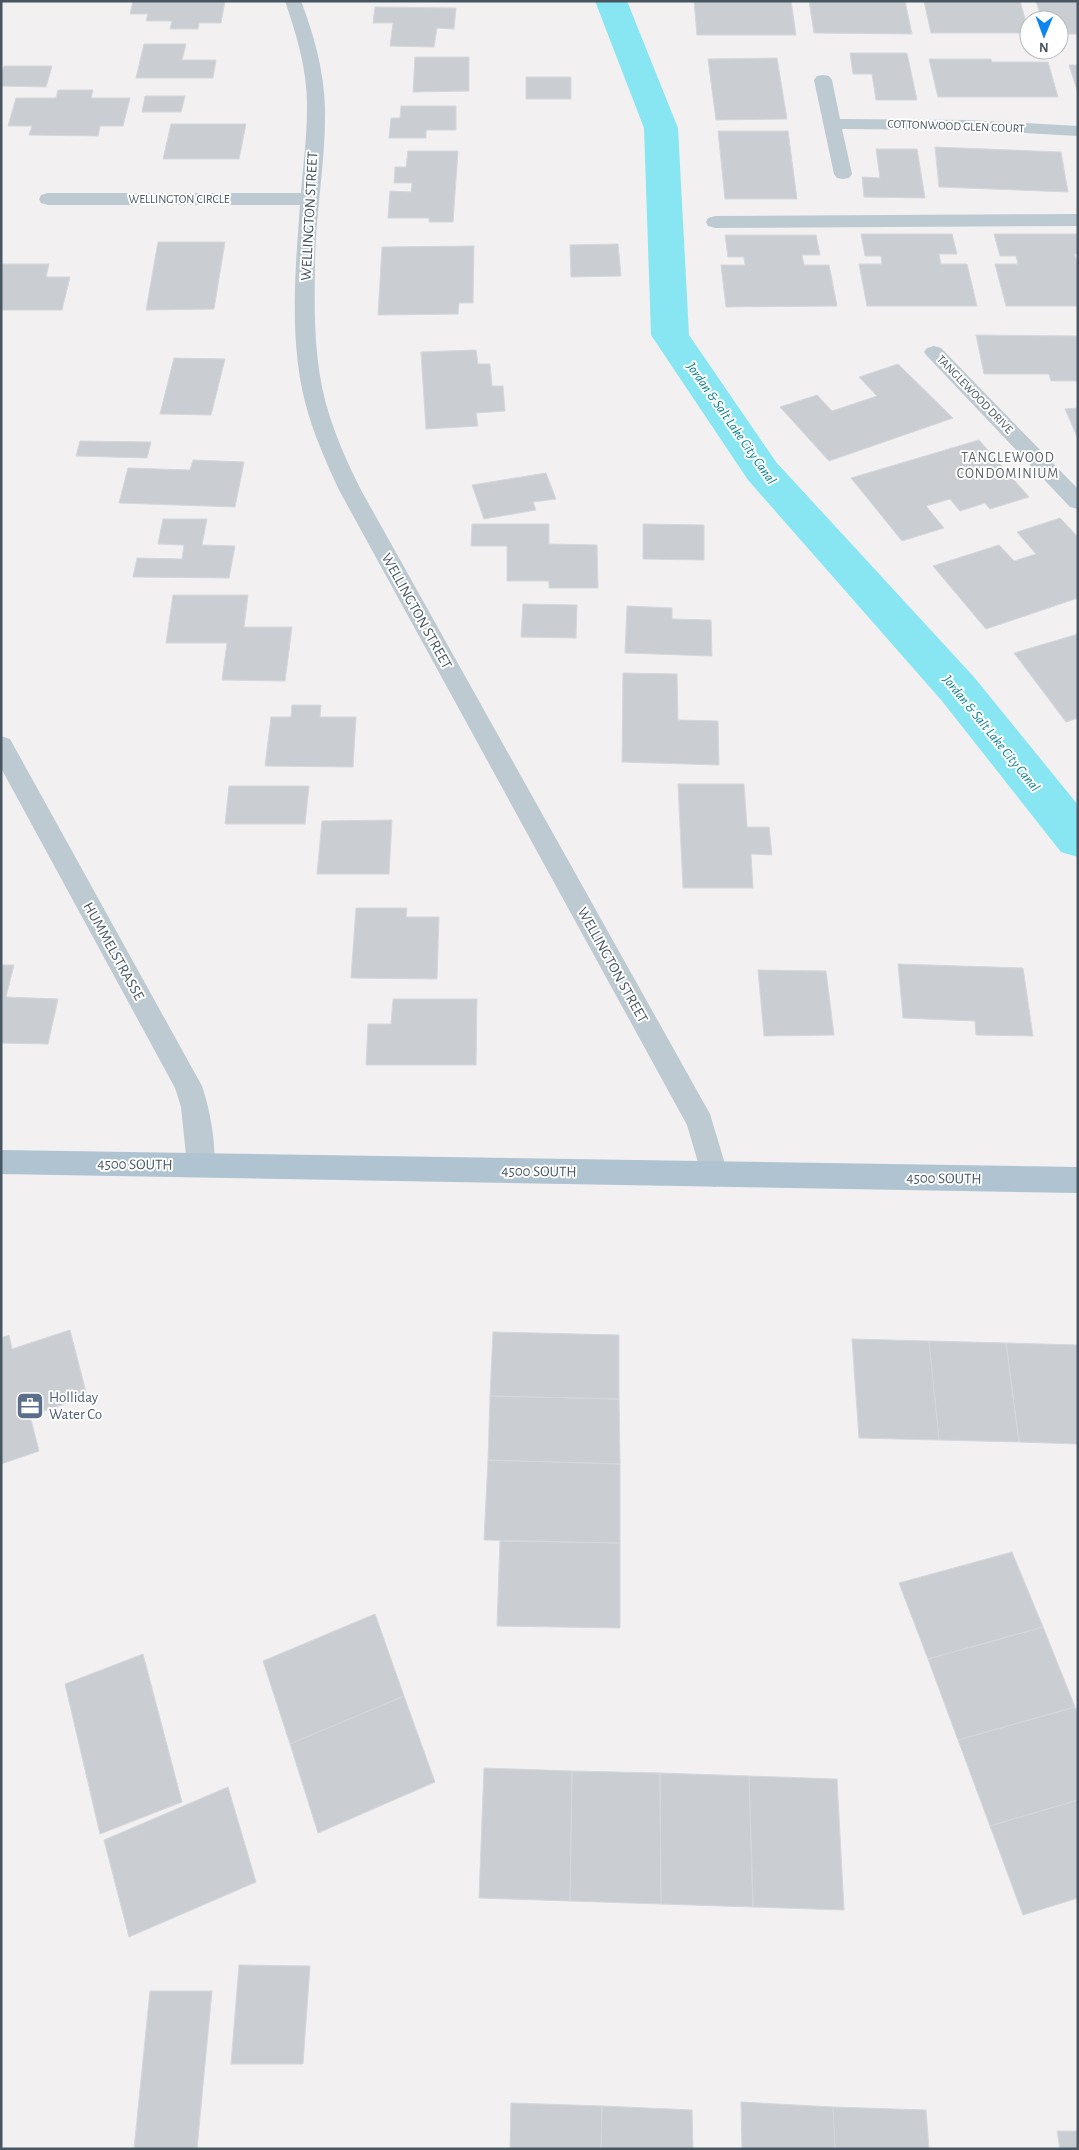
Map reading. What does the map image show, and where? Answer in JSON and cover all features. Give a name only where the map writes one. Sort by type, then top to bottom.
[{"type":"main road","name":"4500 SOUTH","points":[[1,1162],[1078,1180]]},
{"type":"street","name":"WELLINGTON STREET","points":[[293,1],[309,47],[316,109],[304,299],[310,374],[319,415],[333,454],[350,490],[700,1122],[714,1174]]},
{"type":"street","points":[[823,80],[844,174]]},
{"type":"street","name":"COTTONWOOD GLEN COURT","points":[[833,124],[968,124],[1078,131]]},
{"type":"street","name":"WELLINGTON CIRCLE","points":[[48,199],[310,199]]},
{"type":"street","points":[[715,222],[1078,220]]},
{"type":"street","name":"TANGLEWOOD DRIVE","points":[[934,352],[1078,502]]},
{"type":"street","name":"HUMMELSTRASSE","points":[[1,745],[188,1086],[195,1107],[201,1165]]},
{"type":"building","points":[[133,1],[225,1],[221,23],[199,23],[198,29],[170,29],[172,21],[146,21],[148,14],[130,14]]},
{"type":"building","points":[[694,1],[791,1],[796,35],[697,35]]},
{"type":"building","points":[[809,1],[905,1],[912,34],[814,33]]},
{"type":"building","points":[[924,1],[1020,1],[1023,10],[1019,10],[1019,33],[931,33]]},
{"type":"building","points":[[1036,1],[1078,1],[1078,34],[1069,34],[1069,10],[1039,10]]},
{"type":"building","points":[[375,7],[456,8],[454,29],[437,28],[434,47],[390,46],[393,23],[373,23]]},
{"type":"building","points":[[144,44],[186,44],[182,60],[216,60],[213,78],[136,78]]},
{"type":"building","points":[[850,53],[907,53],[917,100],[876,100],[872,74],[853,74]]},
{"type":"building","points":[[415,57],[469,57],[469,91],[413,92]]},
{"type":"building","points":[[777,58],[787,119],[716,120],[708,59]]},
{"type":"building","points":[[929,59],[991,59],[992,62],[1048,62],[1058,97],[938,97]]},
{"type":"building","points":[[1069,65],[1078,65],[1078,93]]},
{"type":"building","points":[[4,66],[52,66],[46,87],[1,86],[1,74]]},
{"type":"building","points":[[526,77],[571,77],[571,99],[526,99]]},
{"type":"building","points":[[58,90],[93,90],[91,98],[130,98],[123,126],[100,126],[98,136],[29,135],[32,126],[8,126],[16,98],[56,98]]},
{"type":"building","points":[[145,96],[185,96],[181,112],[142,112]]},
{"type":"building","points":[[401,106],[456,106],[456,130],[426,130],[426,138],[389,138],[391,118],[400,118]]},
{"type":"building","points":[[171,124],[246,124],[239,159],[163,159]]},
{"type":"building","points":[[718,131],[788,131],[797,199],[725,199]]},
{"type":"building","points":[[935,147],[1061,152],[1068,192],[939,187]]},
{"type":"building","points":[[876,149],[917,149],[925,198],[864,197],[862,177],[880,178]]},
{"type":"building","points":[[408,151],[458,151],[453,222],[429,222],[429,218],[388,218],[390,191],[411,192],[412,183],[394,183],[395,167],[406,167]]},
{"type":"building","points":[[861,234],[952,234],[957,254],[939,254],[941,264],[967,264],[977,306],[867,306],[859,264],[882,264],[881,256],[865,256]]},
{"type":"building","points":[[994,234],[1078,234],[1078,254],[1074,254],[1078,264],[1078,306],[1006,306],[995,264],[1018,264],[1016,256],[1000,256]]},
{"type":"building","points":[[725,235],[816,235],[820,255],[802,255],[804,265],[829,265],[837,306],[726,307],[721,265],[745,265],[744,257],[728,257]]},
{"type":"building","points":[[158,242],[225,242],[214,309],[146,310]]},
{"type":"building","points":[[618,244],[621,276],[571,277],[570,245]]},
{"type":"building","points":[[474,246],[473,303],[459,303],[458,314],[378,315],[382,247]]},
{"type":"building","points":[[1,264],[49,264],[46,277],[70,277],[62,310],[1,310]]},
{"type":"building","points":[[976,335],[1078,336],[1078,381],[1051,381],[1049,374],[984,374]]},
{"type":"building","points":[[476,350],[478,364],[490,364],[492,386],[503,386],[505,411],[476,413],[478,426],[426,429],[421,352]]},
{"type":"building","points":[[174,358],[225,359],[211,415],[160,414]]},
{"type":"building","points":[[898,364],[953,418],[829,461],[780,407],[817,395],[832,411],[877,396],[859,377]]},
{"type":"building","points":[[1078,408],[1078,439],[1065,409]]},
{"type":"building","points":[[979,440],[1029,497],[990,509],[985,503],[960,511],[950,499],[926,506],[944,528],[902,541],[851,478]]},
{"type":"building","points":[[80,441],[151,442],[147,458],[76,456]]},
{"type":"building","points":[[193,460],[244,462],[235,507],[119,503],[128,468],[190,470]]},
{"type":"building","points":[[546,473],[556,499],[533,502],[536,510],[484,519],[472,485]]},
{"type":"building","points":[[1060,518],[1078,537],[1078,598],[986,629],[933,566],[999,545],[1014,561],[1036,554],[1017,532]]},
{"type":"building","points":[[163,519],[207,519],[202,545],[235,546],[229,578],[133,577],[137,558],[182,559],[184,545],[158,544]]},
{"type":"building","points":[[472,524],[549,524],[549,544],[597,545],[598,588],[549,588],[549,581],[507,581],[507,546],[471,546]]},
{"type":"building","points":[[643,524],[704,525],[704,560],[643,559]]},
{"type":"building","points":[[173,595],[248,595],[244,627],[292,627],[285,681],[222,680],[227,643],[166,643]]},
{"type":"building","points":[[523,604],[577,605],[576,638],[521,637]]},
{"type":"building","points":[[627,606],[672,608],[672,619],[711,620],[712,656],[625,653]]},
{"type":"building","points":[[1078,634],[1078,718],[1066,722],[1014,653]]},
{"type":"building","points":[[623,673],[677,674],[678,720],[718,721],[719,765],[622,762]]},
{"type":"building","points":[[292,705],[321,705],[320,717],[356,717],[353,767],[265,766],[271,717],[291,717]]},
{"type":"building","points":[[678,784],[744,784],[747,827],[769,827],[772,855],[751,854],[753,888],[683,888]]},
{"type":"building","points":[[229,786],[309,786],[305,824],[225,824]]},
{"type":"building","points":[[392,820],[389,874],[317,874],[322,821]]},
{"type":"building","points":[[356,908],[407,908],[406,917],[439,917],[437,979],[351,978]]},
{"type":"building","points":[[898,964],[1023,968],[1033,1036],[976,1035],[975,1021],[903,1018]]},
{"type":"building","points":[[1,965],[14,965],[6,997],[58,999],[48,1044],[1,1043]]},
{"type":"building","points":[[758,970],[826,971],[834,1035],[764,1036]]},
{"type":"building","points":[[393,999],[477,999],[476,1065],[366,1065],[368,1024],[391,1024]]},
{"type":"building","name":"Holliday Water Co","points":[[70,1330],[87,1396],[30,1416],[39,1451],[1,1464],[1,1338],[9,1335],[12,1349]]},
{"type":"building","points":[[493,1332],[619,1335],[619,1399],[490,1396]]},
{"type":"building","points":[[852,1339],[929,1341],[939,1440],[859,1438]]},
{"type":"building","points":[[929,1341],[1006,1343],[1019,1442],[939,1440]]},
{"type":"building","points":[[1006,1343],[1078,1345],[1078,1444],[1019,1442]]},
{"type":"building","points":[[490,1396],[619,1399],[620,1464],[488,1460]]},
{"type":"building","points":[[488,1460],[620,1464],[620,1543],[484,1540]]},
{"type":"building","points":[[500,1541],[620,1543],[620,1628],[497,1626]]},
{"type":"building","points":[[1012,1552],[1043,1627],[928,1659],[899,1583]]},
{"type":"building","points":[[375,1614],[404,1696],[290,1744],[263,1661]]},
{"type":"building","points":[[1043,1627],[1075,1707],[958,1740],[928,1659]]},
{"type":"building","points":[[143,1654],[182,1802],[100,1834],[65,1684]]},
{"type":"building","points":[[404,1696],[435,1782],[318,1833],[290,1744]]},
{"type":"building","points":[[1075,1707],[1078,1713],[1078,1800],[990,1826],[958,1740]]},
{"type":"building","points":[[484,1768],[572,1771],[570,1901],[479,1898]]},
{"type":"building","points":[[572,1771],[660,1773],[661,1904],[570,1901]]},
{"type":"building","points":[[660,1773],[749,1776],[753,1907],[661,1904]]},
{"type":"building","points":[[749,1776],[837,1779],[844,1910],[753,1907]]},
{"type":"building","points":[[228,1787],[256,1882],[129,1937],[104,1840]]},
{"type":"building","points":[[1078,1800],[1078,1898],[1023,1915],[990,1826]]},
{"type":"building","points":[[239,1965],[310,1966],[303,2064],[231,2064]]},
{"type":"building","points":[[150,1991],[212,1991],[197,2149],[134,2149]]},
{"type":"building","points":[[741,2102],[833,2107],[835,2149],[742,2149]]},
{"type":"building","points":[[511,2103],[602,2106],[601,2149],[510,2149]]},
{"type":"building","points":[[602,2106],[692,2110],[693,2149],[601,2149]]},
{"type":"building","points":[[833,2107],[926,2110],[929,2149],[835,2149]]},
{"type":"building","points":[[1057,2131],[1078,2131],[1078,2149],[1060,2149]]},
{"type":"waterway","name":"Jordan & Salt Lake City Canal","points":[[611,1],[661,128],[670,335],[762,471],[958,689],[1078,839]]},
{"type":"place","name":"Holliday Water Co","points":[[30,1406]]},
{"type":"district","name":"TANGLEWOOD CONDOMINIUM","points":[[1008,466]]}]
